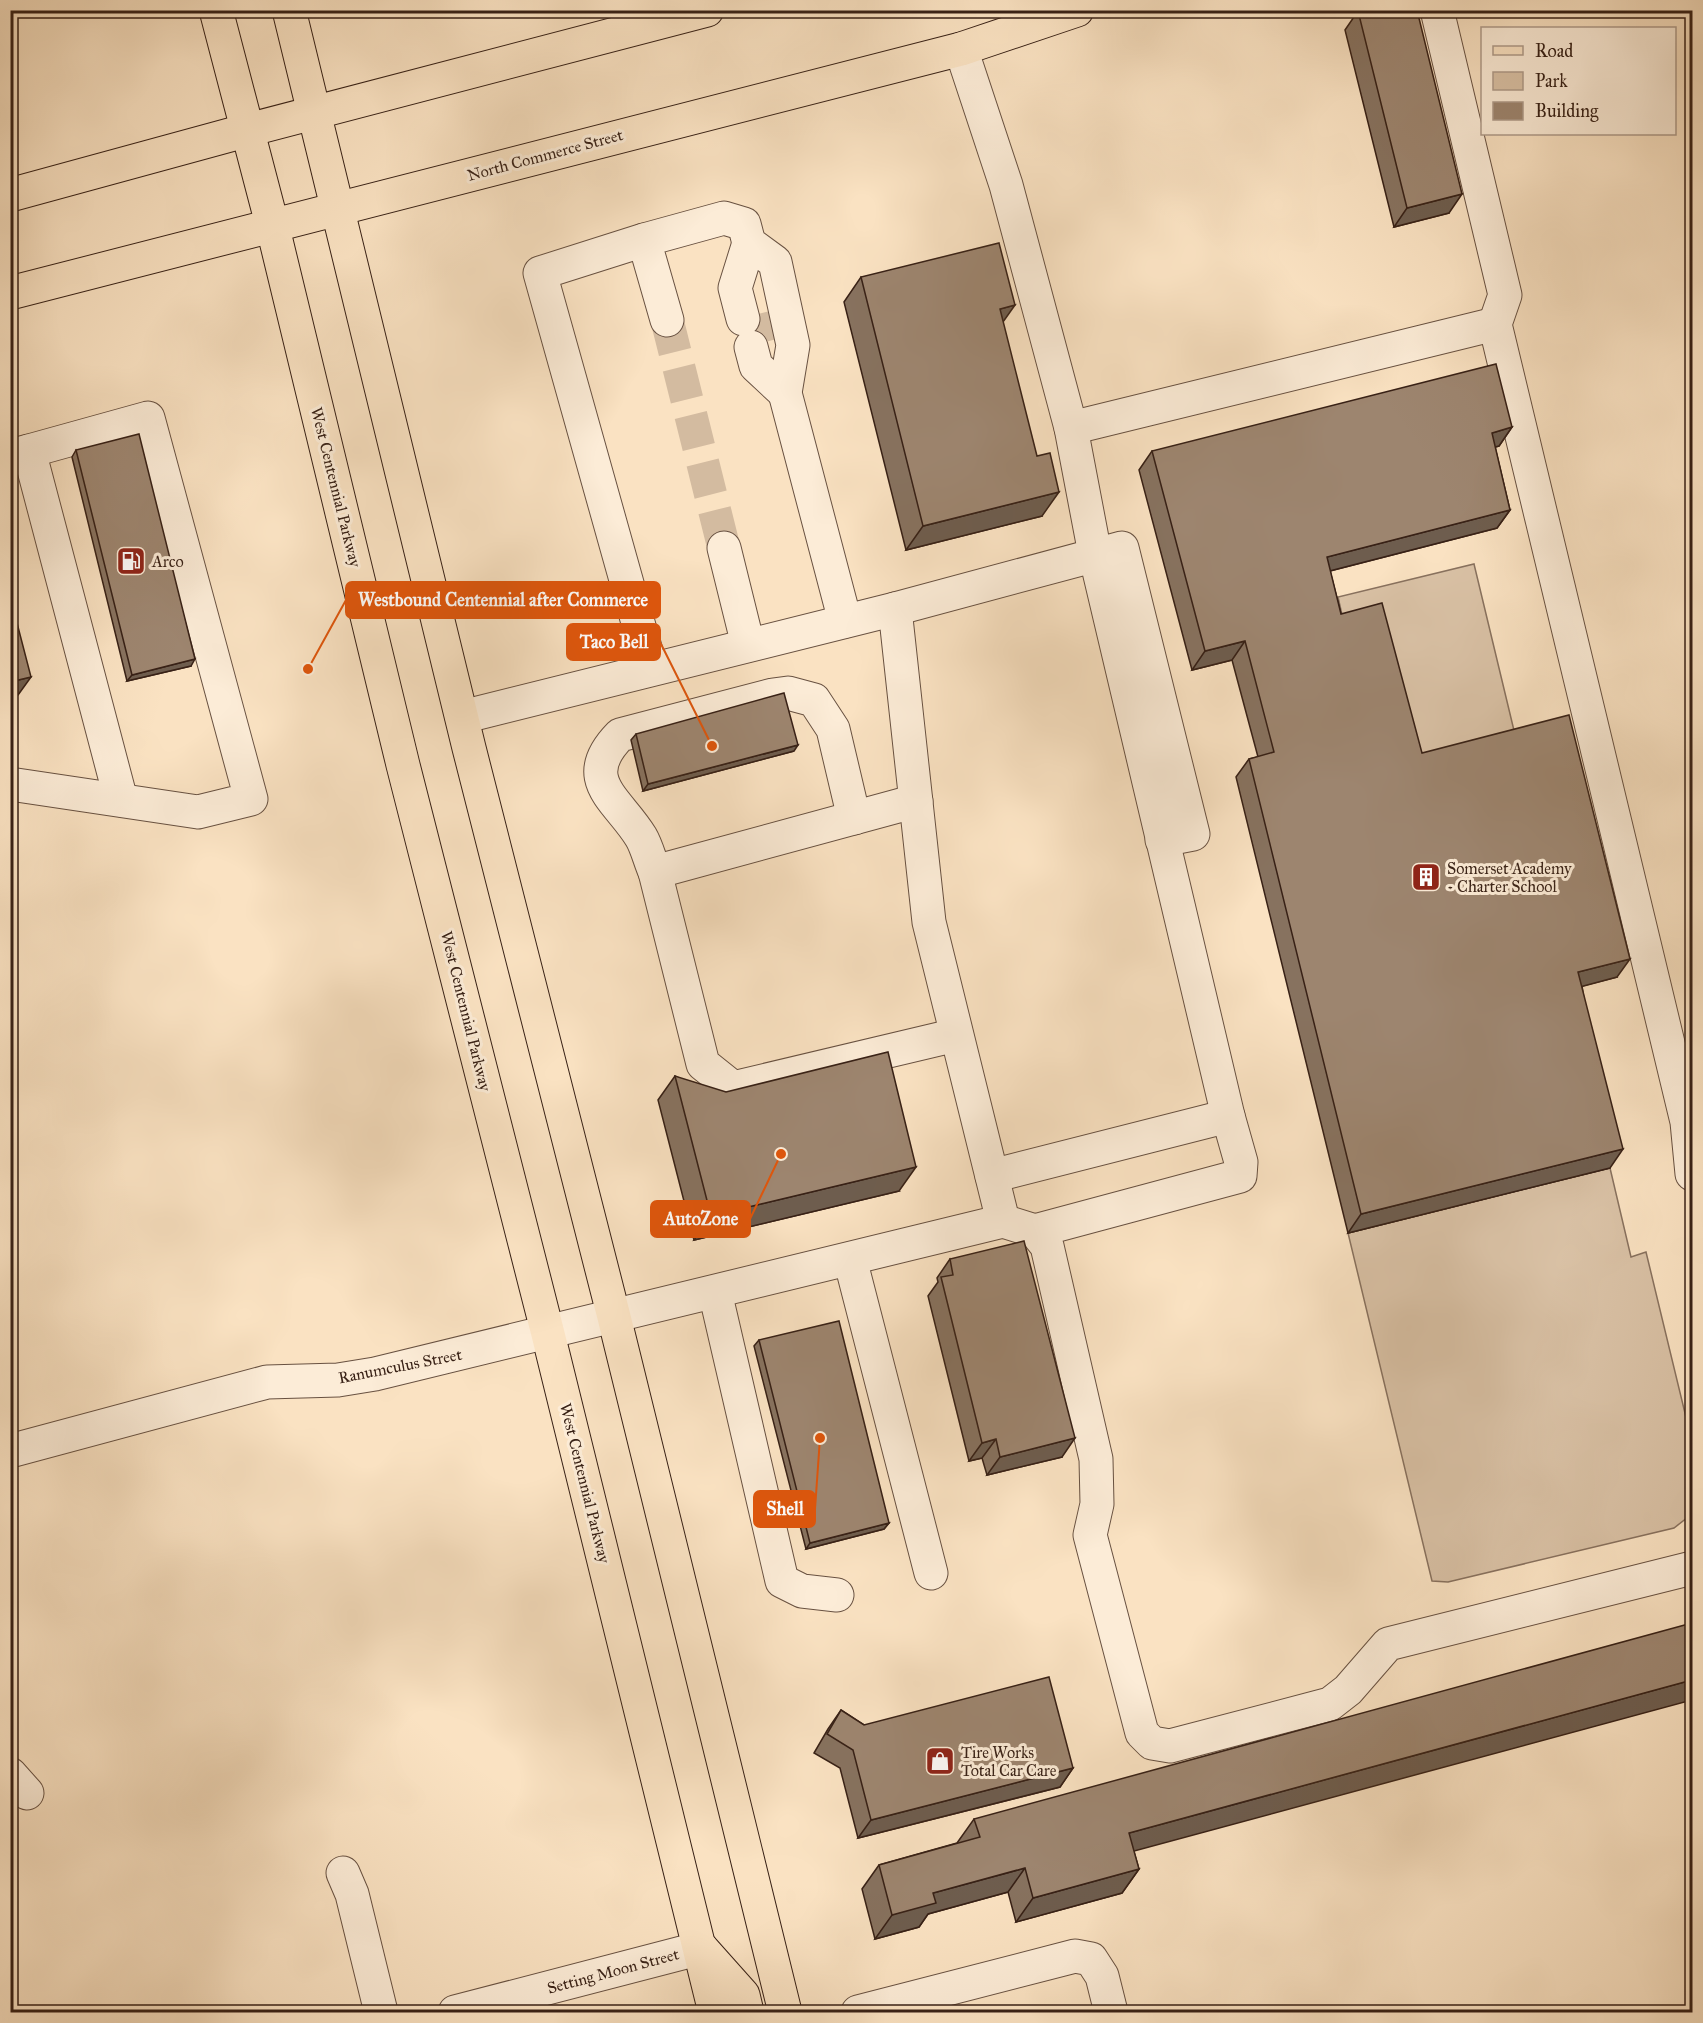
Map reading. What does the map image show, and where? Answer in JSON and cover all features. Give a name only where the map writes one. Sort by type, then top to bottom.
[{"type":"main road","name":"West Centennial Parkway","points":[[216,10],[272,224],[403,765],[548,1334],[701,1948],[715,2013]]},
{"type":"main road","points":[[289,10],[462,717],[768,1933],[785,2013]]},
{"type":"main road","points":[[10,195],[707,10]]},
{"type":"main road","name":"North Commerce Street","points":[[10,293],[961,49],[1077,10]]},
{"type":"main road","points":[[701,1948],[743,1995],[747,2013]]},
{"type":"street","points":[[1437,10],[1505,295],[1496,324],[1687,1122],[1692,1174]]},
{"type":"street","points":[[961,49],[1006,185],[1071,428],[1095,554]]},
{"type":"street","points":[[651,669],[540,273],[644,240],[724,218],[744,224],[749,243],[735,288],[758,330],[756,366],[785,393]]},
{"type":"street","points":[[644,240],[667,320]]},
{"type":"street","points":[[749,243],[775,262],[793,345],[785,393],[844,621]]},
{"type":"street","points":[[1071,428],[1496,324]]},
{"type":"street","points":[[10,783],[198,812],[250,799],[148,418],[20,453],[121,800]]},
{"type":"street","points":[[724,548],[748,645]]},
{"type":"street","points":[[462,717],[895,609],[1122,548],[1193,834],[1162,840],[1227,1116],[1241,1162],[1239,1176],[1035,1230],[1003,1221],[929,922],[895,609]]},
{"type":"street","points":[[854,818],[833,729],[814,700],[789,693],[773,695],[620,735],[606,750],[601,766],[602,787],[641,837],[655,872],[703,1064],[733,1088],[956,1035]]},
{"type":"street","points":[[655,872],[916,801]]},
{"type":"street","points":[[992,1176],[1227,1116]]},
{"type":"street","name":"Ranumculus Street","points":[[10,1451],[267,1382],[338,1380],[375,1374],[548,1334],[1003,1221]]},
{"type":"street","points":[[1035,1230],[1047,1246],[1096,1460],[1096,1504],[1090,1535],[1142,1733],[1152,1743],[1170,1746],[1330,1704],[1348,1690],[1388,1644],[1692,1568]]},
{"type":"street","points":[[850,1259],[931,1573]]},
{"type":"street","points":[[714,1292],[783,1581],[802,1591],[837,1595]]},
{"type":"street","points":[[343,1873],[352,1894],[381,2013]]},
{"type":"street","name":"Setting Moon Street","points":[[455,2013],[701,1948]]},
{"type":"street","points":[[858,2013],[928,2004],[1074,1956],[1091,1959],[1102,1976],[1112,2013]]},
{"type":"green space","points":[[1474,564],[1517,743],[1409,771],[1345,628],[1338,597]]},
{"type":"green space","points":[[1610,1168],[1631,1257],[1646,1252],[1692,1442],[1692,1514],[1674,1528],[1448,1582],[1432,1581],[1348,1233]]},
{"type":"building","points":[[1417,10],[1462,194],[1407,208],[1358,11]]},
{"type":"building","points":[[999,243],[1015,305],[1000,309],[1037,456],[1050,453],[1059,492],[923,526],[861,277]]},
{"type":"building","name":"Somerset Academy - Charter School","points":[[1496,364],[1512,427],[1492,433],[1510,510],[1327,557],[1341,614],[1382,603],[1422,753],[1569,715],[1630,959],[1578,972],[1623,1149],[1361,1214],[1249,759],[1274,752],[1245,641],[1205,651],[1152,451]]},
{"type":"building","name":"Arco","points":[[139,434],[195,659],[132,675],[76,450]]},
{"type":"building","points":[[10,596],[31,677],[10,682]]},
{"type":"building","points":[[784,693],[798,745],[648,784],[636,734]]},
{"type":"building","points":[[888,1052],[916,1167],[711,1216],[675,1076],[726,1092]]},
{"type":"building","points":[[1024,1241],[1075,1438],[1000,1457],[996,1439],[982,1443],[941,1277],[953,1275],[950,1259]]},
{"type":"building","points":[[839,1321],[889,1523],[810,1543],[759,1340]]},
{"type":"building","points":[[1692,1623],[1692,1680],[1129,1833],[1139,1869],[1033,1898],[1025,1868],[933,1893],[936,1903],[892,1915],[879,1865],[980,1837],[974,1819]]},
{"type":"building","name":"Tire Works Total Car Care","points":[[1049,1677],[1073,1768],[871,1820],[853,1750],[827,1734],[841,1710],[864,1725]]},
{"type":"tunnel","points":[[766,312],[773,340]]},
{"type":"tunnel","points":[[667,320],[724,548]]},
{"type":"place","name":"Arco","points":[[131,561]]},
{"type":"place","name":"Westbound Centennial after Commerce","points":[[308,669]]},
{"type":"place","name":"Taco Bell","points":[[712,746]]},
{"type":"place","name":"Somerset Academy - Charter School","points":[[1426,877]]},
{"type":"place","name":"AutoZone","points":[[781,1154]]},
{"type":"place","name":"Shell","points":[[820,1438]]},
{"type":"place","name":"Tire Works Total Car Care","points":[[940,1761]]}]
